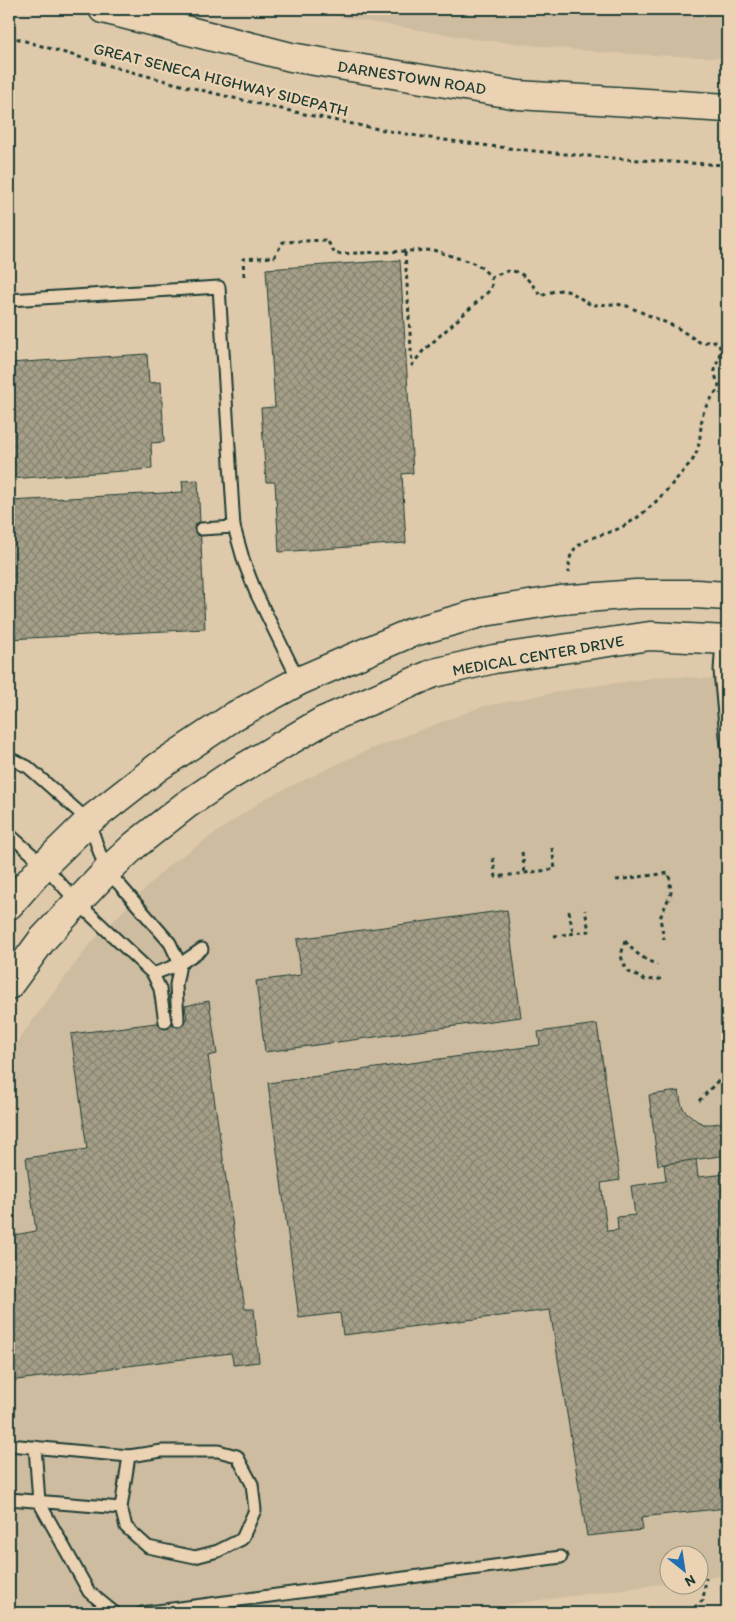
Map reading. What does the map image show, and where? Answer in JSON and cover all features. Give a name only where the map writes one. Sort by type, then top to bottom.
[{"type":"street","name":"DARNESTOWN ROAD","points":[[103,9],[292,57],[518,95],[727,108]]},
{"type":"street","points":[[9,905],[44,865],[89,821],[158,767],[236,715],[299,681],[410,633],[484,612],[561,600],[636,594],[727,596]]},
{"type":"street","name":"MEDICAL CENTER DRIVE","points":[[9,986],[42,940],[106,872],[135,845],[186,805],[229,776],[322,721],[434,673],[494,659],[650,636],[726,637]]},
{"type":"lane","points":[[9,300],[219,287],[234,527],[244,562],[256,593],[299,681]]},
{"type":"lane","points":[[201,529],[234,527]]},
{"type":"lane","points":[[726,637],[720,671],[727,747]]},
{"type":"lane","points":[[9,758],[28,767],[89,821],[106,872],[119,884],[170,943],[180,964],[176,985],[178,1020]]},
{"type":"lane","points":[[9,834],[44,865],[77,902],[153,974],[160,989],[165,1022]]},
{"type":"lane","points":[[153,974],[180,964],[202,949]]},
{"type":"lane","points":[[9,1445],[128,1456],[162,1451],[218,1451],[237,1456],[252,1484],[255,1510],[242,1539],[218,1551],[195,1557],[148,1547],[126,1527],[121,1508],[128,1456]]},
{"type":"lane","points":[[35,1447],[39,1502],[89,1592],[115,1613]]},
{"type":"lane","points":[[9,1499],[121,1508]]},
{"type":"lane","points":[[142,1613],[561,1557]]},
{"type":"path","name":"GREAT SENECA HIGHWAY SIDEPATH","points":[[9,36],[153,78],[268,107],[414,136],[536,152],[674,163],[727,165]]},
{"type":"path","points":[[244,276],[243,259],[274,257],[284,242],[327,240],[336,254],[433,250],[473,263],[482,268],[491,277],[493,282],[492,288],[422,351],[412,365],[405,252]]},
{"type":"path","points":[[491,277],[512,271],[525,278],[541,296],[562,290],[571,292],[591,305],[616,304],[627,306],[676,327],[701,343],[715,342],[720,349],[715,370],[719,386],[703,413],[698,452],[692,461],[649,510],[641,516],[617,530],[578,545],[569,559],[569,573]]},
{"type":"path","points":[[493,858],[496,877],[554,869],[552,848]]},
{"type":"path","points":[[522,852],[525,873]]},
{"type":"path","points":[[616,880],[669,873],[671,893],[660,918],[664,938]]},
{"type":"path","points":[[554,936],[589,931],[586,910]]},
{"type":"path","points":[[569,911],[573,933]]},
{"type":"path","points":[[657,965],[641,958],[625,941],[622,955],[623,963],[629,972],[644,980],[661,979]]},
{"type":"path","points":[[727,995],[721,1016],[727,1039]]},
{"type":"path","points":[[699,1101],[727,1071]]},
{"type":"path","points":[[688,1613],[703,1600],[704,1594]]},
{"type":"shaded area","points":[[306,9],[727,9],[727,58],[608,53],[474,39],[334,16]]},
{"type":"shaded area","points":[[667,676],[727,680],[727,1575],[708,1578],[708,1544],[658,1544],[658,1584],[444,1613],[9,1613],[9,1060],[16,1043],[90,944],[168,866],[266,798],[361,753],[481,707],[573,689]]},
{"type":"building","points":[[400,260],[413,473],[402,474],[406,543],[279,552],[275,482],[266,482],[261,408],[275,407],[266,269]]},
{"type":"building","points":[[147,354],[149,383],[161,382],[164,442],[151,443],[152,469],[9,479],[9,363]]},
{"type":"building","points":[[198,480],[205,629],[9,639],[9,501],[183,492],[182,481]]},
{"type":"building","points":[[507,910],[521,1017],[265,1052],[256,981],[301,975],[297,939]]},
{"type":"building","points":[[209,1001],[217,1054],[208,1056],[245,1309],[254,1309],[259,1362],[234,1365],[231,1353],[9,1381],[9,1236],[36,1231],[26,1158],[87,1149],[71,1034],[187,1019],[185,1006]]},
{"type":"building","points":[[597,1024],[620,1180],[601,1183],[607,1231],[618,1230],[617,1217],[635,1215],[631,1186],[666,1181],[664,1164],[696,1159],[698,1177],[727,1174],[727,1508],[641,1517],[643,1530],[587,1536],[550,1310],[343,1335],[340,1313],[299,1318],[268,1083],[540,1045],[538,1032]]},
{"type":"building","points":[[679,1091],[684,1110],[697,1121],[704,1124],[727,1122],[727,1155],[658,1165],[649,1095]]}]
